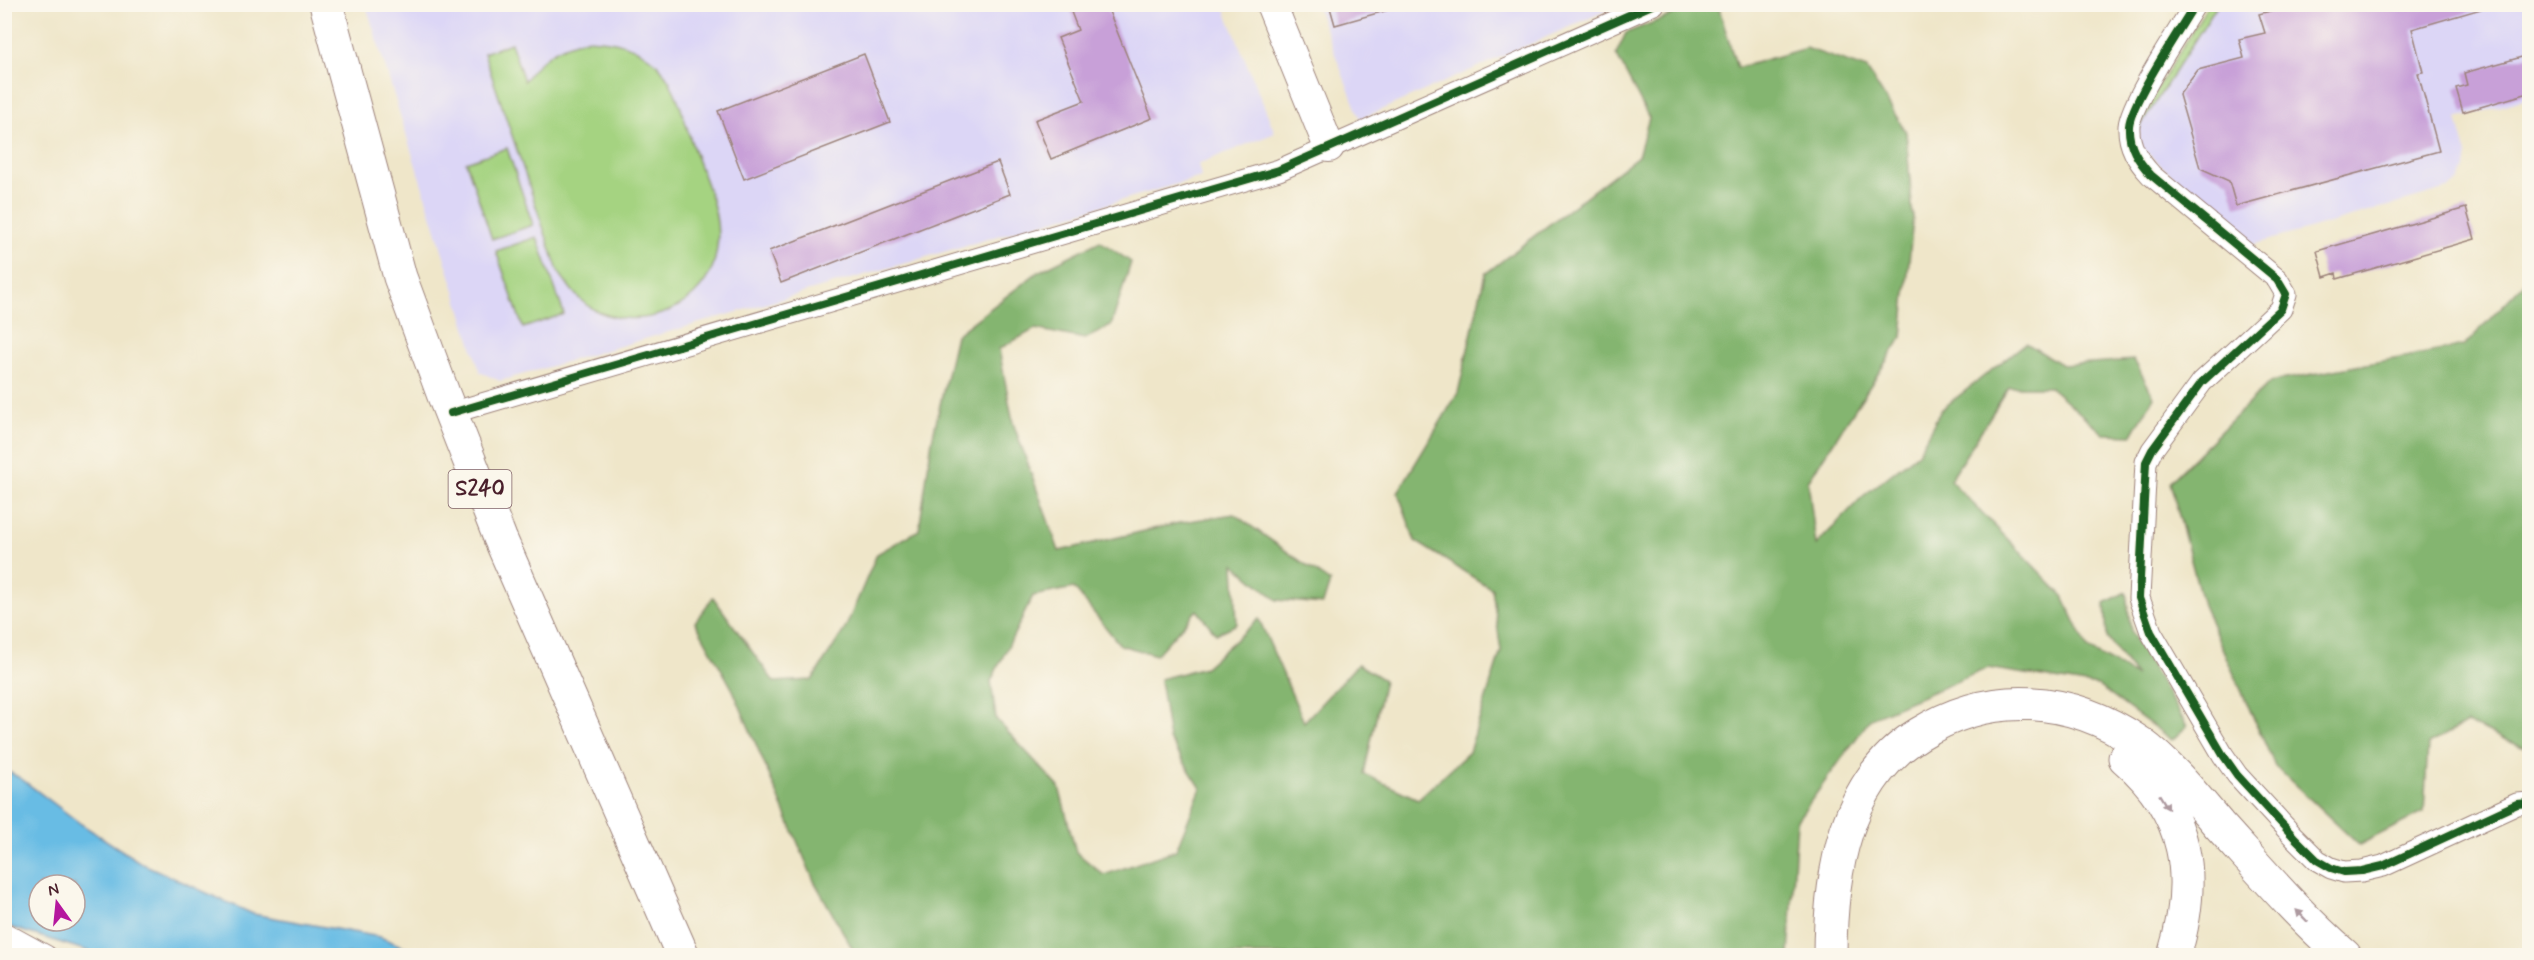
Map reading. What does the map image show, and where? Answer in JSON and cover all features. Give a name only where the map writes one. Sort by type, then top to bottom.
[{"type":"main road","name":"S240","points":[[326,4],[400,277],[500,538],[683,956]]},
{"type":"main road","points":[[1830,956],[1837,868],[1844,838],[1864,790],[1884,763],[1905,742],[1939,722],[1980,708],[2016,702],[2048,704],[2079,711],[2109,724],[2142,744],[2192,793],[2314,928],[2345,956]]},
{"type":"main road","points":[[1850,956],[1854,886],[1864,842],[1878,809],[1900,776],[1924,754],[1949,738],[2001,723],[2031,722],[2062,725],[2113,747],[2148,777],[2173,818],[2183,848],[2187,903],[2174,956]]},
{"type":"street","points":[[1271,4],[1329,147]]},
{"type":"street","points":[[451,413],[1278,170],[1654,4]]},
{"type":"street","points":[[2195,4],[2131,113],[2129,136],[2132,147],[2141,165],[2151,175],[2277,279],[2286,294],[2281,309],[2202,382],[2163,433],[2146,462],[2139,598],[2151,632],[2237,775],[2317,860],[2331,868],[2344,872],[2384,866],[2517,804],[2529,803]]},
{"type":"street","points":[[4,933],[46,956]]},
{"type":"shaded area","points":[[366,5],[1223,5],[1275,133],[1198,164],[1201,177],[500,381],[480,372]]},
{"type":"shaded area","points":[[1316,5],[1619,5],[1360,119]]},
{"type":"shaded area","points":[[2208,5],[2529,5],[2529,98],[2457,119],[2467,154],[2465,169],[2459,180],[2448,189],[2252,245],[2139,146],[2139,119]]},
{"type":"green space","points":[[1698,5],[1718,5],[1737,68],[1806,48],[1867,69],[1906,132],[1913,218],[1902,337],[1808,481],[1816,545],[1862,497],[1918,453],[1941,410],[2026,343],[2062,365],[2134,360],[2154,397],[2132,435],[2104,434],[2050,387],[2009,387],[1950,480],[2063,596],[2088,649],[2136,676],[2107,638],[2105,603],[2126,592],[2131,632],[2187,726],[2172,740],[2098,686],[1988,668],[1871,718],[1797,820],[1789,955],[856,955],[814,881],[733,690],[695,622],[713,597],[774,682],[812,680],[845,629],[877,554],[919,530],[932,440],[956,335],[1038,272],[1100,241],[1131,262],[1111,326],[1085,339],[1035,329],[999,349],[1013,423],[1059,551],[1183,522],[1234,514],[1330,582],[1323,604],[1277,600],[1234,564],[1237,624],[1216,634],[1197,610],[1156,655],[1120,645],[1074,588],[1033,596],[991,681],[996,719],[1059,787],[1076,852],[1104,875],[1176,850],[1201,788],[1169,739],[1160,679],[1205,667],[1259,619],[1304,722],[1358,664],[1384,680],[1364,774],[1418,799],[1469,752],[1501,651],[1492,589],[1415,541],[1398,492],[1458,393],[1485,274],[1638,156],[1649,118],[1616,54],[1626,33]]},
{"type":"green space","points":[[2208,5],[2217,5],[2136,133],[2139,119]]},
{"type":"green space","points":[[586,39],[624,44],[649,57],[661,69],[679,101],[714,207],[718,228],[717,247],[713,266],[705,281],[681,305],[649,317],[633,319],[616,317],[592,309],[571,289],[558,271],[484,53],[511,43],[524,81],[551,53],[566,45]]},
{"type":"green space","points":[[507,148],[533,225],[492,239],[466,162]]},
{"type":"green space","points":[[537,237],[564,314],[523,328],[496,251]]},
{"type":"green space","points":[[2529,278],[2529,750],[2467,723],[2428,744],[2424,812],[2359,845],[2275,766],[2203,605],[2170,482],[2270,382],[2464,346]]},
{"type":"water","points":[[5,770],[20,778],[81,824],[141,863],[253,914],[380,937],[423,955],[101,955],[29,933],[87,933],[87,873],[27,873],[27,932],[5,924]]},
{"type":"building","points":[[1088,4],[1106,4],[1152,118],[1051,159],[1035,120],[1084,101],[1058,38],[1078,30],[1071,12]]},
{"type":"building","points":[[1329,4],[1392,4],[1392,9],[1335,25]]},
{"type":"building","points":[[2295,4],[2481,4],[2481,9],[2412,29],[2423,72],[2418,73],[2439,151],[2236,206],[2229,181],[2200,168],[2179,95],[2198,70],[2244,58],[2239,39],[2265,33],[2259,14]]},
{"type":"building","points":[[864,54],[890,122],[744,179],[718,111]]},
{"type":"building","points":[[2529,55],[2529,93],[2463,112],[2456,88],[2467,85],[2464,73]]},
{"type":"building","points":[[998,162],[1010,194],[781,283],[769,251]]},
{"type":"building","points":[[2466,208],[2475,239],[2337,279],[2336,273],[2324,277],[2317,251]]},
{"type":"cycle path","points":[[451,413],[1279,170],[1654,4]]},
{"type":"cycle path","points":[[2195,4],[2138,100],[2129,126],[2132,147],[2151,175],[2277,279],[2286,294],[2281,309],[2202,382],[2152,450],[2146,462],[2139,598],[2151,632],[2237,775],[2317,860],[2331,868],[2344,872],[2383,866],[2517,804],[2530,803]]}]
